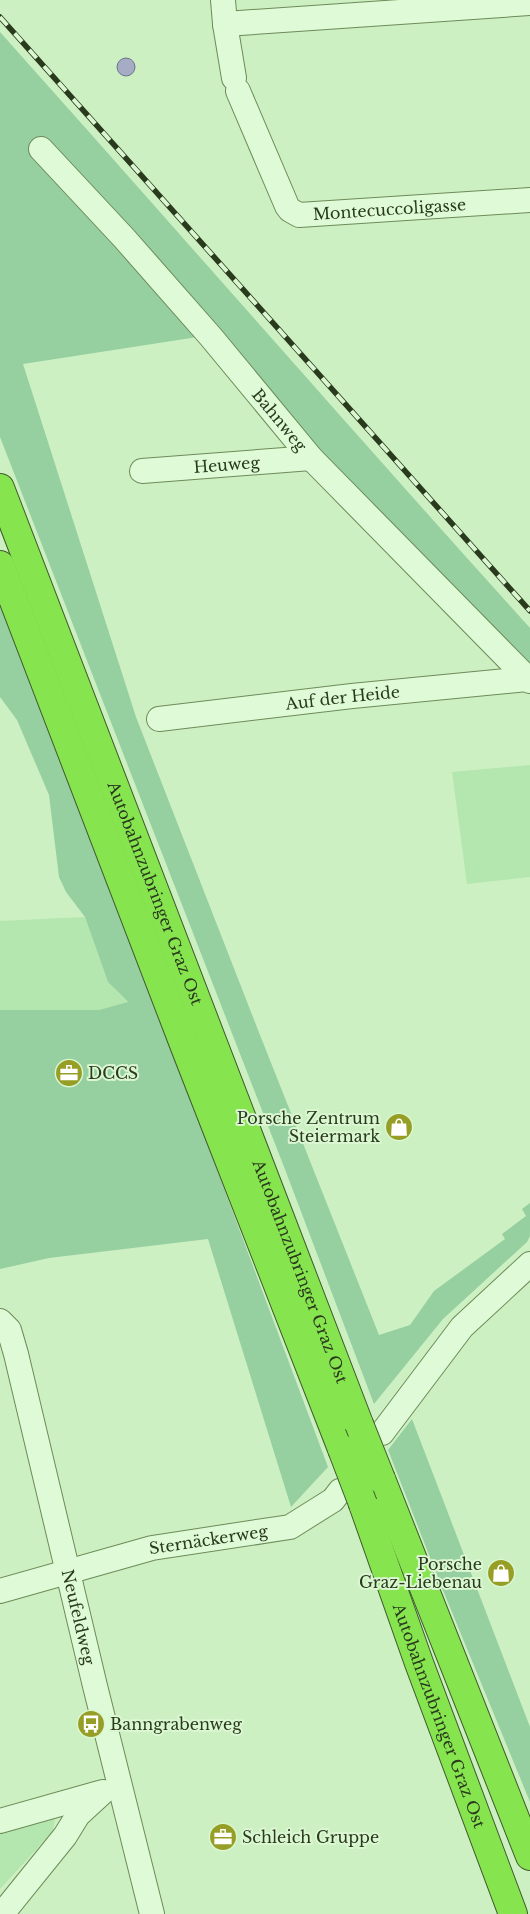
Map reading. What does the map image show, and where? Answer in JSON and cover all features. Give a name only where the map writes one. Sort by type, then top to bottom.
[{"type":"highway","name":"Autobahnzubringer Graz Ost","points":[[0,488],[371,1428],[381,1479],[530,1856]]},
{"type":"highway","name":"Autobahnzubringer Graz Ost","points":[[0,565],[188,1056],[342,1449],[351,1497],[441,1722],[513,1914]]},
{"type":"highway","points":[[441,1722],[436,1747],[495,1914]]},
{"type":"street","name":"Montecuccoligasse","points":[[223,0],[225,24],[236,84],[286,206],[290,210],[299,215],[530,200]]},
{"type":"street","points":[[225,24],[530,3]]},
{"type":"street","name":"Bahnweg","points":[[41,149],[124,238],[199,323],[312,458],[528,680]]},
{"type":"street","name":"Heuweg","points":[[142,471],[312,458]]},
{"type":"street","name":"Auf der Heide","points":[[159,719],[361,695],[528,680]]},
{"type":"street","points":[[371,1428],[462,1327],[530,1264]]},
{"type":"street","name":"Neufeldweg","points":[[0,1321],[9,1330],[16,1354],[68,1572],[111,1789],[152,1914]]},
{"type":"street","name":"Sternäckerweg","points":[[0,1591],[152,1548],[290,1527],[334,1500],[351,1497]]},
{"type":"street","points":[[0,1821],[111,1789]]},
{"type":"street","points":[[2,1914],[65,1836],[78,1815],[111,1789]]},
{"type":"green space","points":[[0,32],[530,628],[530,668],[345,483],[261,378],[127,231],[204,336],[23,364],[136,717],[379,1335],[410,1325],[434,1291],[505,1239],[502,1234],[526,1216],[522,1209],[530,1203],[530,1236],[527,1242],[443,1319],[374,1404],[286,1172],[0,437]]},
{"type":"green space","points":[[0,605],[94,840],[328,1467],[291,1507],[208,1239],[49,1258],[0,1269],[0,1010],[99,1010],[128,1002],[108,982],[85,917],[66,892],[59,877],[49,795],[17,720],[0,697]]},
{"type":"green space","points":[[530,765],[530,877],[467,884],[452,772]]},
{"type":"green space","points":[[85,917],[108,982],[128,1003],[99,1010],[0,1010],[0,921]]},
{"type":"green space","points":[[412,1419],[530,1727],[530,1802],[442,1588],[388,1450]]},
{"type":"green space","points":[[55,1818],[53,1831],[0,1889],[0,1831]]},
{"type":"water","points":[[122,58],[130,58],[135,63],[133,74],[122,76],[117,71],[117,63]]},
{"type":"railway","points":[[0,17],[530,611]]},
{"type":"place","name":"DCCS","points":[[69,1073]]},
{"type":"place","name":"Porsche Zentrum Steiermark","points":[[399,1127]]},
{"type":"place","name":"Porsche Graz-Liebenau","points":[[501,1573]]},
{"type":"place","name":"Banngrabenweg","points":[[91,1724]]},
{"type":"place","name":"Schleich Gruppe","points":[[223,1837]]}]
